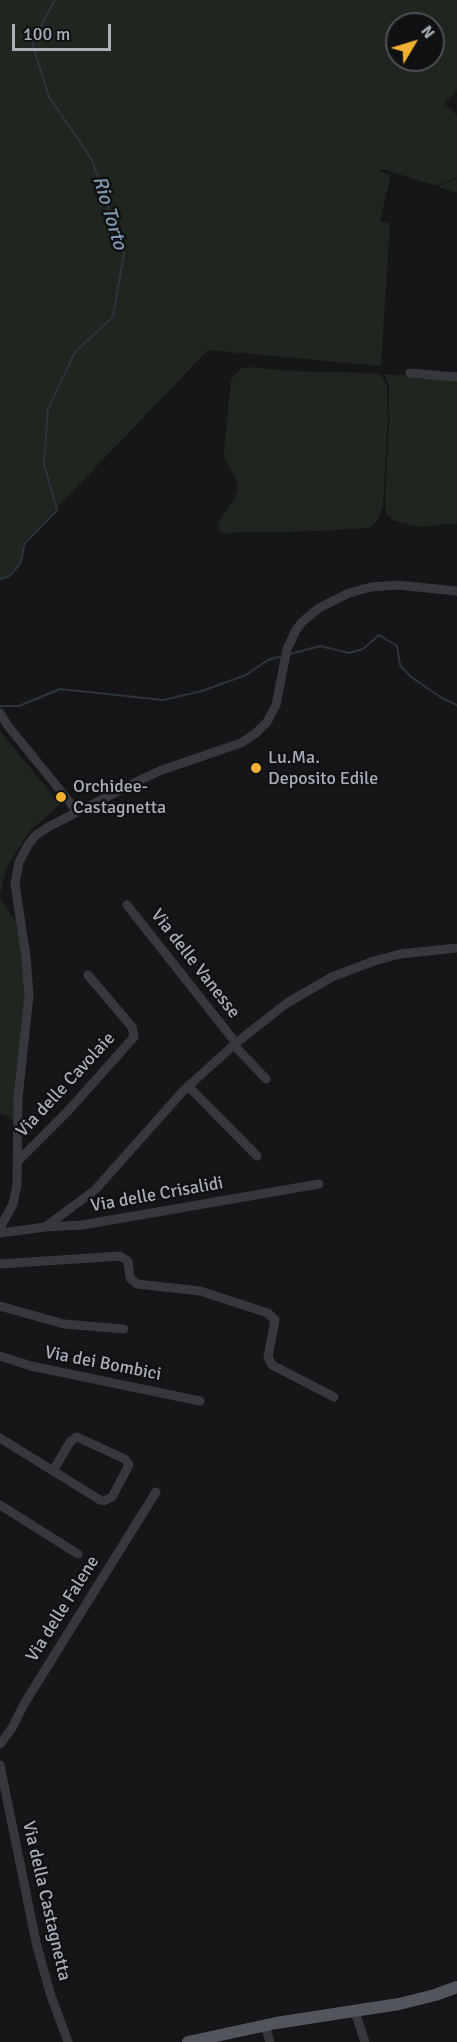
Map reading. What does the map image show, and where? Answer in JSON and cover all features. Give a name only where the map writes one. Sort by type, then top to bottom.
[{"type":"main road","points":[[188,2042],[265,2025],[355,2012],[435,1995],[457,1987]]},
{"type":"street","points":[[410,374],[457,377]]},
{"type":"street","points":[[0,1230],[14,1201],[17,1185],[19,1089],[29,987],[27,957],[16,894],[16,872],[21,856],[34,838],[77,811],[156,772],[239,744],[251,737],[264,726],[274,710],[280,691],[287,649],[296,630],[308,615],[349,593],[367,587],[392,585],[457,591]]},
{"type":"street","points":[[2,716],[77,811]]},
{"type":"street","name":"Via delle Vanesse","points":[[127,905],[235,1044],[266,1078]]},
{"type":"street","points":[[45,1227],[98,1187],[188,1086],[235,1044],[287,1003],[344,972],[388,957],[457,948]]},
{"type":"street","name":"Via delle Cavolaie","points":[[18,1161],[68,1112],[134,1037],[132,1028],[88,975]]},
{"type":"street","points":[[188,1086],[257,1156]]},
{"type":"street","name":"Via delle Crisalidi","points":[[0,1230],[93,1223],[319,1184]]},
{"type":"street","points":[[0,1264],[120,1256],[128,1261],[129,1276],[137,1284],[200,1291],[268,1313],[273,1316],[275,1322],[268,1355],[272,1365],[334,1397]]},
{"type":"street","points":[[0,1306],[64,1324],[124,1329]]},
{"type":"street","name":"Via dei Bombici","points":[[0,1356],[31,1366],[200,1401]]},
{"type":"street","points":[[0,1438],[53,1471],[104,1501],[112,1497],[129,1465],[125,1459],[77,1437],[70,1442],[53,1471]]},
{"type":"street","name":"Via delle Falene","points":[[0,1744],[156,1492]]},
{"type":"street","points":[[0,1504],[78,1554]]},
{"type":"street","name":"Via della Castagnetta","points":[[0,1765],[36,1942],[50,1993],[68,2042]]},
{"type":"street","points":[[355,2012],[365,2042]]},
{"type":"street","points":[[265,2025],[270,2042]]},
{"type":"shaded area","points":[[0,0],[457,0],[457,90],[444,103],[457,115],[457,177],[437,186],[382,169],[379,171],[391,175],[380,221],[390,224],[381,366],[208,350],[24,542],[19,563],[8,575],[0,578]]},
{"type":"shaded area","points":[[457,178],[457,193],[438,187]]},
{"type":"shaded area","points":[[247,367],[293,371],[373,373],[382,376],[387,388],[388,415],[383,506],[373,525],[368,528],[319,531],[222,533],[219,529],[219,521],[235,499],[238,488],[236,479],[225,459],[224,450],[231,379],[240,369]]},
{"type":"shaded area","points":[[385,374],[457,379],[457,523],[421,527],[394,521],[387,514],[385,505],[389,388]]},
{"type":"shaded area","points":[[0,731],[60,804],[29,832],[7,867],[0,894]]},
{"type":"shaded area","points":[[0,898],[16,922],[25,972],[14,1119],[11,1120],[6,1115],[0,1114]]},
{"type":"waterway","name":"Rio Torto","points":[[0,579],[9,576],[20,564],[25,543],[57,510],[44,464],[48,409],[75,352],[113,317],[124,253],[92,160],[49,97],[32,43],[55,0]]},
{"type":"waterway","points":[[290,654],[320,646],[349,653],[363,649],[379,635],[397,646],[400,665],[411,677],[442,698],[457,705]]},
{"type":"waterway","points":[[0,706],[19,706],[60,689],[163,700],[202,691],[246,675],[268,660],[282,656]]},
{"type":"place","name":"Lu.Ma. Deposito Edile","points":[[256,768]]},
{"type":"place","name":"Orchidee- Castagnetta","points":[[61,797]]}]
